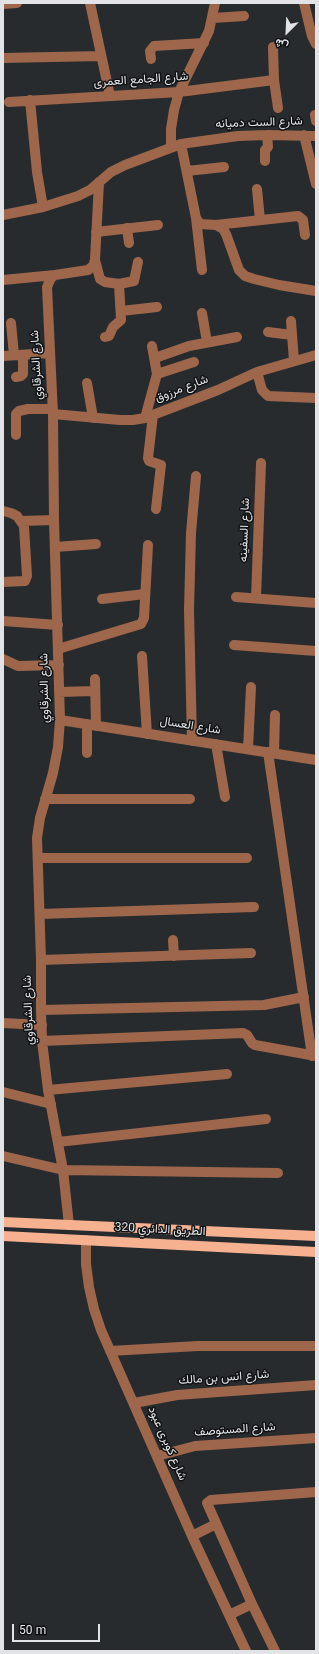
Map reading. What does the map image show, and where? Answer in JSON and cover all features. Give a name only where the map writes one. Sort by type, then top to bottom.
[{"type":"main road","name":"الطريق الدائري 320","points":[[3,1222],[316,1236]]},
{"type":"main road","name":"الطريق الدائري 320","points":[[3,1236],[316,1252]]},
{"type":"street","points":[[3,4],[17,3]]},
{"type":"street","points":[[90,3],[110,96]]},
{"type":"street","points":[[171,147],[173,116],[179,92],[204,42],[213,18],[215,3]]},
{"type":"street","points":[[304,3],[316,43]]},
{"type":"street","points":[[213,18],[244,16]]},
{"type":"street","points":[[151,59],[150,51],[154,46],[204,42]]},
{"type":"street","points":[[273,47],[274,80],[278,108]]},
{"type":"street","points":[[3,58],[101,56]]},
{"type":"street","name":"شارع الجامع العمرى","points":[[9,102],[179,92],[274,80]]},
{"type":"street","points":[[30,100],[34,150],[43,207]]},
{"type":"street","points":[[316,115],[316,121]]},
{"type":"street","points":[[265,161],[265,150],[268,147],[267,134]]},
{"type":"street","name":"شارع الست دميانه","points":[[3,215],[43,207],[78,196],[90,190],[111,172],[181,144],[238,136],[267,134],[316,136]]},
{"type":"street","points":[[304,135],[316,184]]},
{"type":"street","points":[[181,144],[196,218],[202,270]]},
{"type":"street","points":[[187,171],[224,167]]},
{"type":"street","points":[[3,280],[88,270],[93,266],[95,260],[99,182]]},
{"type":"street","points":[[257,189],[260,220]]},
{"type":"street","points":[[196,218],[200,224],[216,225],[298,216],[302,220],[305,235]]},
{"type":"street","points":[[96,232],[158,225]]},
{"type":"street","points":[[216,225],[223,229],[226,234],[235,263],[245,276],[279,285],[316,291]]},
{"type":"street","points":[[127,228],[129,243]]},
{"type":"street","points":[[95,260],[100,279],[105,282],[119,284],[134,280],[138,262]]},
{"type":"street","name":"شارع الشرقاوي","points":[[55,275],[51,278],[47,287],[53,412],[54,520],[60,720],[57,753],[40,818],[38,858],[42,1041],[48,1090],[64,1170],[69,1225]]},
{"type":"street","points":[[105,337],[109,336],[113,327],[121,320],[119,284]]},
{"type":"street","points":[[121,311],[157,307]]},
{"type":"street","points":[[202,313],[207,342]]},
{"type":"street","points":[[291,321],[294,361]]},
{"type":"street","points":[[8,327],[19,355],[23,374],[16,377]]},
{"type":"street","points":[[268,332],[292,335]]},
{"type":"street","points":[[155,358],[172,351],[207,342],[237,337]]},
{"type":"street","points":[[152,346],[157,374],[149,417],[148,458],[150,461],[161,465],[156,509]]},
{"type":"street","points":[[3,356],[50,353]]},
{"type":"street","name":"شارع مرزوق","points":[[16,435],[16,414],[19,411],[28,409],[93,418],[133,420],[149,417],[218,390],[257,372],[316,355]]},
{"type":"street","points":[[157,374],[194,362]]},
{"type":"street","points":[[257,372],[262,390],[268,396],[316,398]]},
{"type":"street","points":[[87,383],[93,418]]},
{"type":"street","name":"شارع السفينه","points":[[256,598],[261,463]]},
{"type":"street","points":[[192,740],[189,602],[191,533],[196,476]]},
{"type":"street","points":[[3,511],[11,513],[21,521],[25,531],[26,579],[22,581],[3,582]]},
{"type":"street","points":[[21,521],[54,520]]},
{"type":"street","points":[[55,547],[96,544]]},
{"type":"street","points":[[58,649],[141,624],[144,618],[148,545]]},
{"type":"street","points":[[102,599],[145,594]]},
{"type":"street","points":[[236,596],[316,603]]},
{"type":"street","points":[[3,621],[58,624]]},
{"type":"street","points":[[234,645],[316,651]]},
{"type":"street","points":[[142,656],[147,734]]},
{"type":"street","points":[[3,659],[18,666],[59,665]]},
{"type":"street","points":[[87,753],[92,725],[95,679]]},
{"type":"street","points":[[248,749],[251,687]]},
{"type":"street","points":[[59,692],[95,691]]},
{"type":"street","points":[[42,1041],[243,1033],[247,1034],[252,1043],[255,1045],[314,1056],[304,997],[271,753],[275,715]]},
{"type":"street","name":"شارع العسال","points":[[60,720],[316,760]]},
{"type":"street","points":[[216,744],[225,797]]},
{"type":"street","points":[[45,799],[190,799]]},
{"type":"street","points":[[38,858],[247,858]]},
{"type":"street","points":[[40,914],[254,907]]},
{"type":"street","points":[[173,940],[174,956]]},
{"type":"street","points":[[41,960],[251,953]]},
{"type":"street","points":[[41,1010],[264,1005],[304,997]]},
{"type":"street","points":[[3,1023],[42,1025]]},
{"type":"street","points":[[48,1090],[226,1074]]},
{"type":"street","points":[[3,1092],[51,1104]]},
{"type":"street","points":[[58,1142],[266,1119]]},
{"type":"street","points":[[3,1156],[64,1170],[278,1173]]},
{"type":"street","name":"شارع كوبرى عبود","points":[[86,1240],[86,1264],[89,1287],[96,1316],[192,1536],[246,1651]]},
{"type":"street","points":[[110,1351],[198,1346],[316,1346]]},
{"type":"street","name":"شارع انس بن مالك","points":[[134,1403],[177,1395],[316,1385]]},
{"type":"street","name":"شارع المستوصف","points":[[157,1456],[195,1446],[316,1438]]},
{"type":"street","points":[[275,1651],[252,1604],[207,1503],[211,1500],[316,1492]]},
{"type":"street","points":[[192,1536],[216,1524]]},
{"type":"street","points":[[229,1615],[252,1604]]}]
